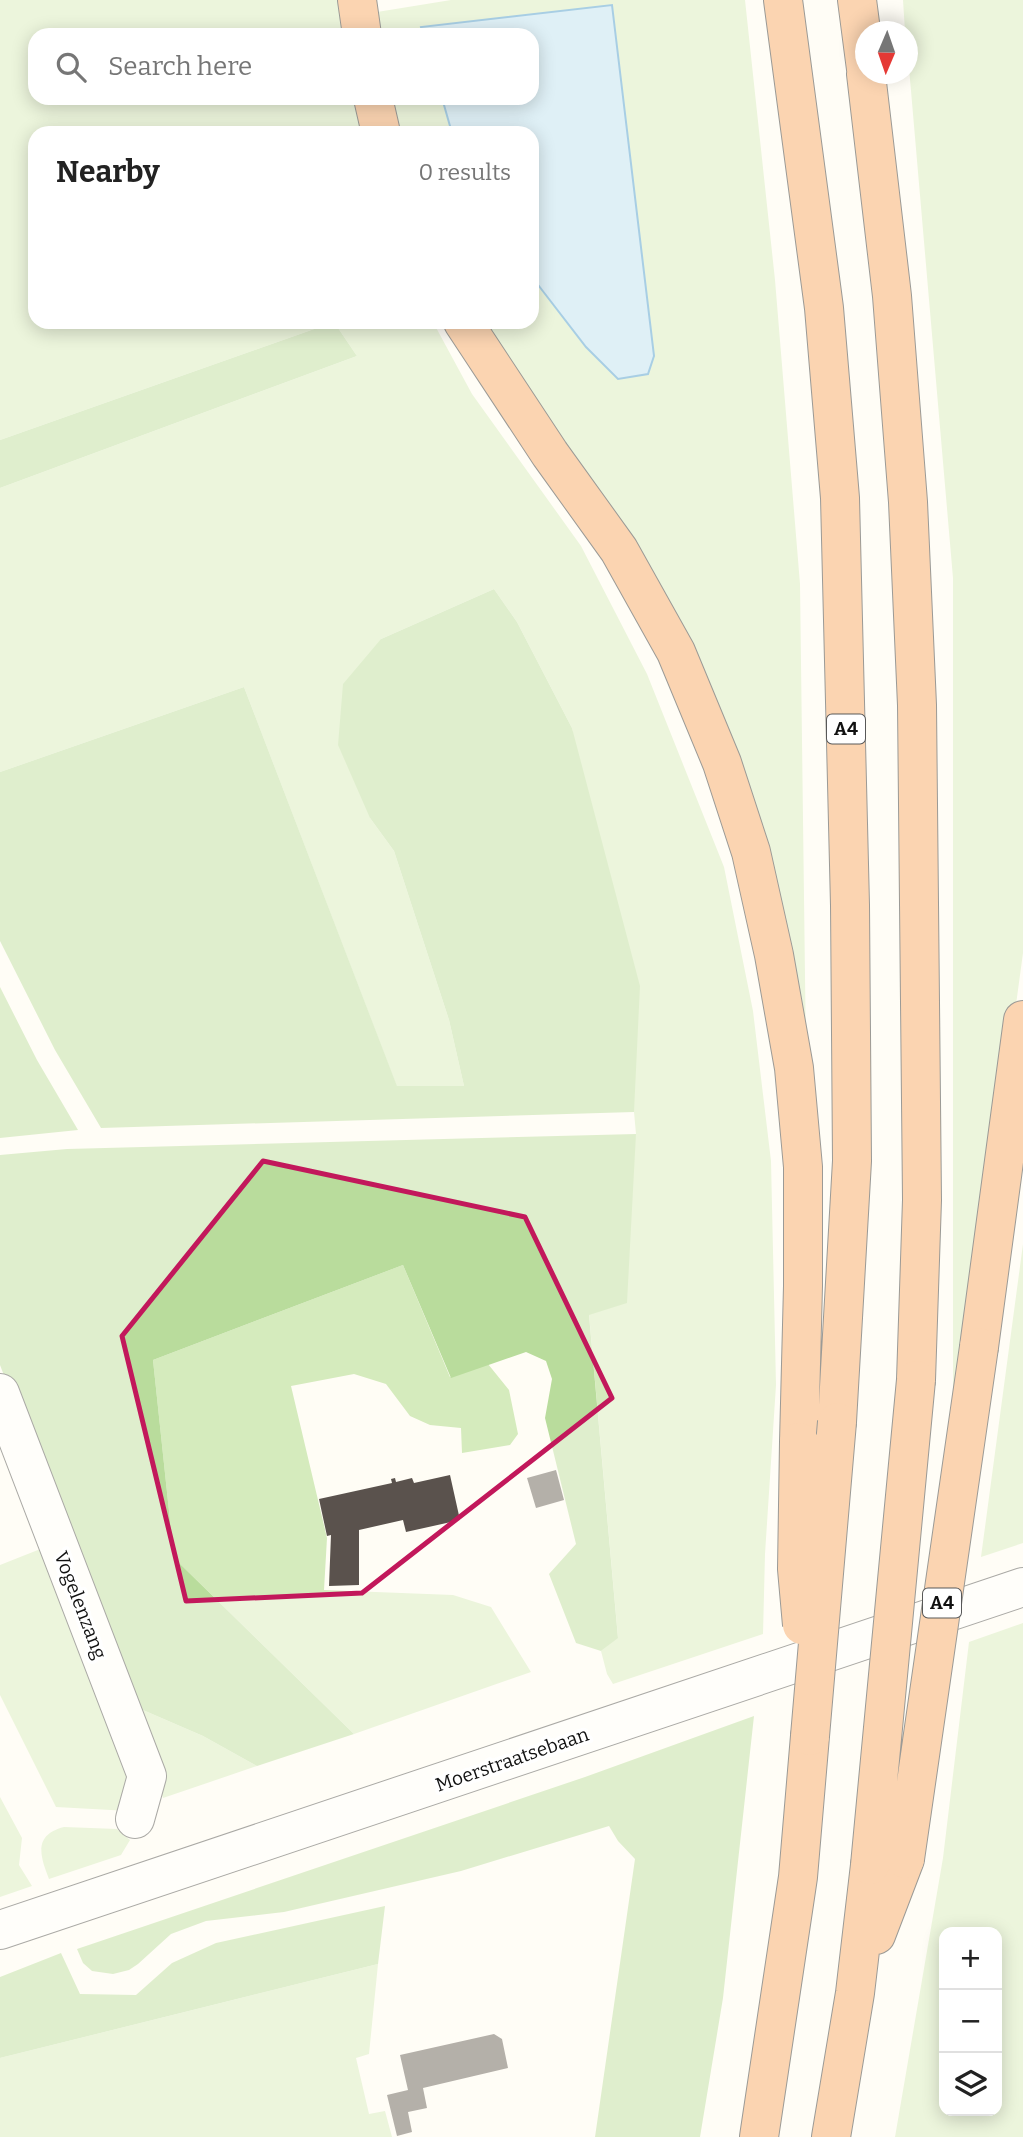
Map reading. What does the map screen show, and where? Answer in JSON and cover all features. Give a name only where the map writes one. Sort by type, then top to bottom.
[{"type":"highway","points":[[357,0],[361,28]]},
{"type":"highway","name":"A4","points":[[759,2137],[799,1877],[837,1422],[852,1161],[850,905],[840,498],[824,308],[783,0]]},
{"type":"highway","name":"A4","points":[[857,0],[859,21]]},
{"type":"highway","name":"A4","points":[[867,84],[892,296],[908,502],[917,705],[922,1200],[916,1380],[888,1862]]},
{"type":"highway","points":[[375,105],[380,126]]},
{"type":"highway","name":"A4","points":[[468,329],[550,454],[619,550],[676,652],[722,763],[751,852],[774,955],[794,1068],[803,1167],[797,1570],[810,1736]]},
{"type":"highway","name":"A4","points":[[831,2137],[855,1993],[888,1862],[979,1347],[1023,1020]]},
{"type":"street","name":"Vogelenzang","points":[[0,1393],[147,1776],[135,1819]]},
{"type":"street","name":"Moerstraatsebaan","points":[[0,1930],[1023,1587]]},
{"type":"highlighted area","points":[[263,1161],[525,1217],[612,1398],[362,1593],[186,1601],[122,1336]]},
{"type":"green space","points":[[0,0],[339,0],[343,28],[28,28],[28,105],[360,105],[365,126],[28,126],[28,329],[314,329],[0,440]]},
{"type":"green space","points":[[451,0],[745,0],[775,280],[800,584],[806,1054],[744,795],[485,329],[539,329],[539,286],[586,347],[648,374],[654,355],[612,5],[421,28],[370,28],[371,13]]},
{"type":"green space","points":[[903,0],[1023,0],[1023,953],[953,1469],[953,578],[910,84],[918,84],[918,21],[904,21]]},
{"type":"green space","points":[[384,105],[444,105],[450,126],[389,126]]},
{"type":"green space","points":[[314,329],[339,329],[357,356],[0,488],[0,440]]},
{"type":"green space","points":[[339,329],[437,329],[472,394],[581,546],[647,674],[724,867],[753,1011],[771,1161],[776,1385],[765,1554],[763,1634],[613,1684],[607,1674],[601,1651],[618,1637],[589,1314],[636,1134],[572,728],[517,622],[494,589],[381,639],[370,818],[394,851],[449,1020],[464,1086],[397,1087],[244,687],[0,772],[0,488],[357,356]]},
{"type":"green space","points":[[494,589],[517,622],[572,728],[640,986],[634,1112],[101,1128],[55,1050],[0,941],[0,772],[244,687],[397,1086],[464,1086],[449,1020],[394,851],[370,818],[338,745],[343,684],[381,639]]},
{"type":"green space","points":[[0,987],[37,1060],[78,1130],[0,1138]]},
{"type":"green space","points":[[636,1134],[627,1303],[589,1315],[618,1638],[601,1651],[576,1643],[549,1574],[576,1544],[545,1418],[552,1379],[546,1361],[526,1352],[451,1378],[403,1265],[153,1360],[174,1558],[354,1734],[257,1766],[203,1736],[129,1704],[0,1365],[0,1155],[67,1149]]},
{"type":"green space","points":[[1023,1244],[1023,1543],[981,1557]]},
{"type":"green space","points":[[403,1265],[450,1377],[488,1364],[509,1390],[518,1434],[510,1445],[462,1453],[461,1428],[430,1425],[410,1416],[386,1384],[354,1374],[291,1386],[327,1538],[324,1590],[453,1595],[491,1607],[531,1672],[354,1734],[174,1558],[153,1360]]},
{"type":"green space","points":[[48,1546],[135,1785],[129,1811],[56,1807],[0,1695],[0,1565]]},
{"type":"green space","points":[[1023,1623],[1023,2137],[895,2137],[943,1858],[969,1642]]},
{"type":"green space","points":[[129,1704],[203,1736],[257,1766],[163,1798]]},
{"type":"green space","points":[[754,1716],[723,1998],[700,2137],[595,2137],[635,1859],[618,1841],[609,1826],[461,1871],[284,1912],[206,1921],[171,1934],[138,1964],[129,1970],[113,1974],[92,1971],[83,1963],[77,1949],[585,1777]]},
{"type":"green space","points":[[0,1797],[22,1838],[19,1865],[32,1886],[0,1897]]},
{"type":"green space","points":[[64,1827],[117,1829],[130,1840],[121,1855],[49,1879],[43,1862],[43,1841],[47,1835]]},
{"type":"green space","points":[[385,1906],[378,1964],[0,2058],[0,1977],[61,1953],[80,1994],[136,1995],[172,1963],[216,1943]]},
{"type":"green space","points":[[378,1964],[369,2054],[356,2058],[369,2114],[385,2111],[392,2137],[0,2137],[0,2058]]},
{"type":"water","points":[[612,5],[654,356],[648,374],[618,379],[586,347],[539,286],[539,126],[450,126],[444,105],[539,105],[539,28],[421,27]]},
{"type":"building","points":[[556,1470],[564,1500],[536,1508],[527,1478]]},
{"type":"building","points":[[450,1475],[460,1520],[406,1532],[403,1520],[359,1530],[359,1585],[329,1586],[331,1535],[327,1536],[319,1499],[392,1483],[391,1479],[395,1478],[396,1482],[412,1478],[414,1483]]},
{"type":"building","points":[[494,2034],[502,2039],[508,2068],[423,2088],[427,2108],[408,2112],[412,2132],[397,2136],[387,2095],[408,2090],[400,2055]]}]
